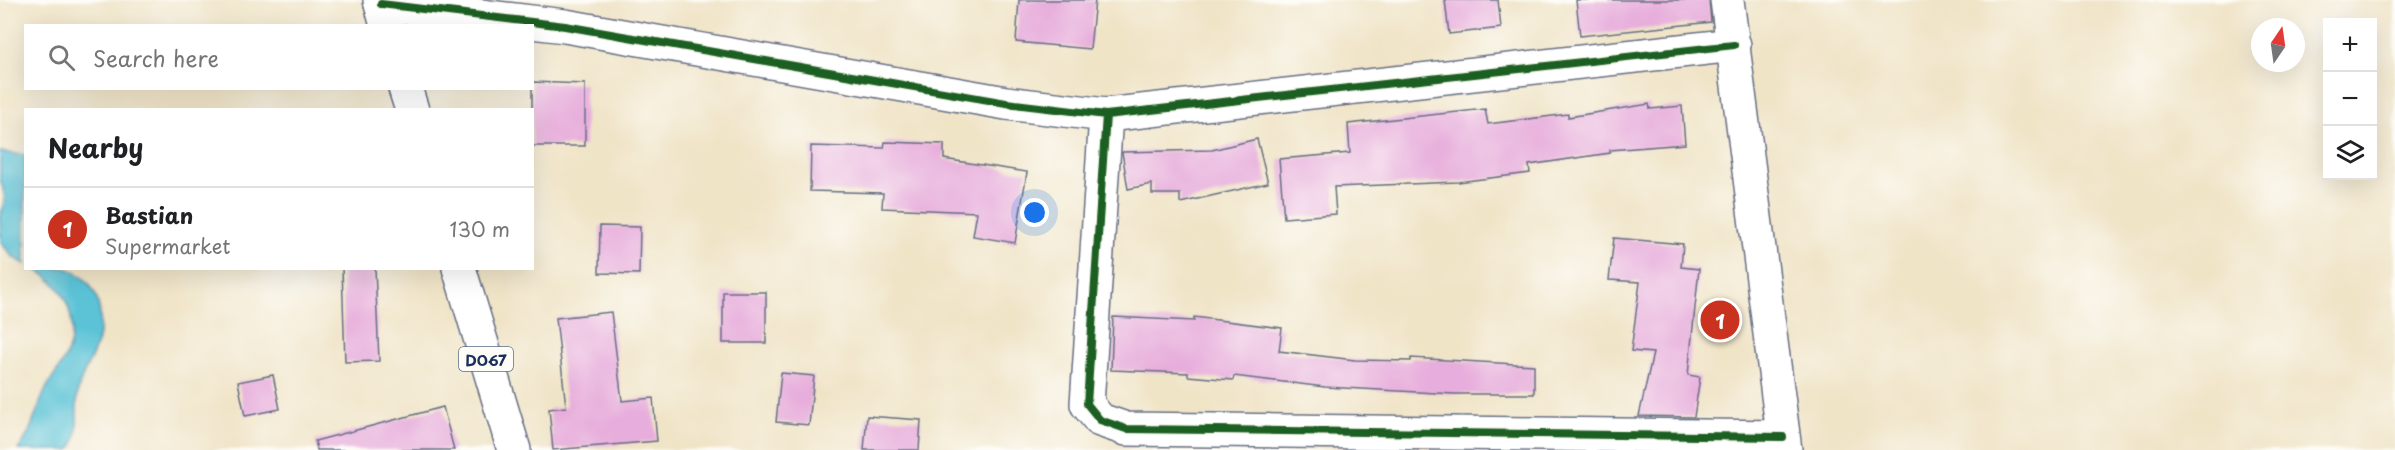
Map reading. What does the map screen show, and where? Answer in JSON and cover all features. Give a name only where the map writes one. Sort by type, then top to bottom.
[{"type":"street","points":[[1106,116],[1087,404],[1100,420],[1126,429],[1784,443],[1727,0]]},
{"type":"street","points":[[382,10],[565,26],[1006,103],[1106,116],[1734,45]]},
{"type":"street","points":[[406,90],[411,108]]},
{"type":"street","name":"D067","points":[[460,270],[514,450]]},
{"type":"water","points":[[0,152],[24,155],[24,263],[14,258],[1,243],[0,219],[5,197],[0,178]]},
{"type":"water","points":[[36,270],[70,270],[87,281],[100,310],[99,332],[77,394],[76,436],[70,450],[18,450],[27,435],[47,387],[66,356],[71,339],[72,327],[67,304],[62,293]]},
{"type":"building","points":[[1019,0],[1095,0],[1090,49],[1016,42]]},
{"type":"building","points":[[1445,0],[1498,0],[1501,28],[1449,34]]},
{"type":"building","points":[[1576,0],[1709,0],[1711,22],[1580,36]]},
{"type":"building","points":[[534,82],[585,84],[585,146],[534,146],[534,108],[532,108]]},
{"type":"building","points":[[1649,104],[1650,109],[1682,106],[1685,144],[1610,150],[1610,153],[1529,165],[1530,173],[1458,182],[1334,187],[1336,214],[1284,218],[1279,159],[1350,153],[1348,124],[1485,109],[1488,124],[1568,114],[1568,117]]},
{"type":"building","points":[[1257,139],[1268,183],[1180,203],[1180,194],[1152,194],[1152,184],[1128,189],[1122,152],[1212,150]]},
{"type":"building","points":[[885,142],[944,144],[944,159],[1027,172],[1015,243],[973,236],[977,212],[882,208],[883,193],[810,191],[811,146],[884,148]]},
{"type":"building","points":[[600,226],[640,227],[639,274],[599,273]]},
{"type":"building","points":[[1614,238],[1683,244],[1681,267],[1699,269],[1688,375],[1700,377],[1694,417],[1639,416],[1653,353],[1631,351],[1640,282],[1609,280]]},
{"type":"building","points":[[342,270],[375,270],[379,361],[345,362]]},
{"type":"building","points":[[723,292],[766,292],[766,343],[723,343]]},
{"type":"building","points":[[611,312],[622,401],[653,398],[657,441],[553,450],[549,409],[566,407],[556,318]]},
{"type":"building","points":[[1113,317],[1194,321],[1194,317],[1282,328],[1279,351],[1355,360],[1411,361],[1411,358],[1534,365],[1534,394],[1455,394],[1325,387],[1234,376],[1233,380],[1188,376],[1188,373],[1111,370]]},
{"type":"building","points":[[781,373],[814,376],[809,425],[776,422]]},
{"type":"building","points":[[273,375],[280,409],[245,416],[238,382]]},
{"type":"building","points":[[443,407],[454,450],[317,450],[315,441]]},
{"type":"building","points":[[867,416],[921,420],[919,450],[864,450]]},
{"type":"cycle path","points":[[381,4],[565,26],[1006,103],[1106,115],[1734,45]]},
{"type":"cycle path","points":[[1106,115],[1087,404],[1100,420],[1126,429],[1783,437]]},
{"type":"place","name":"Bastian","points":[[1720,320]]}]
